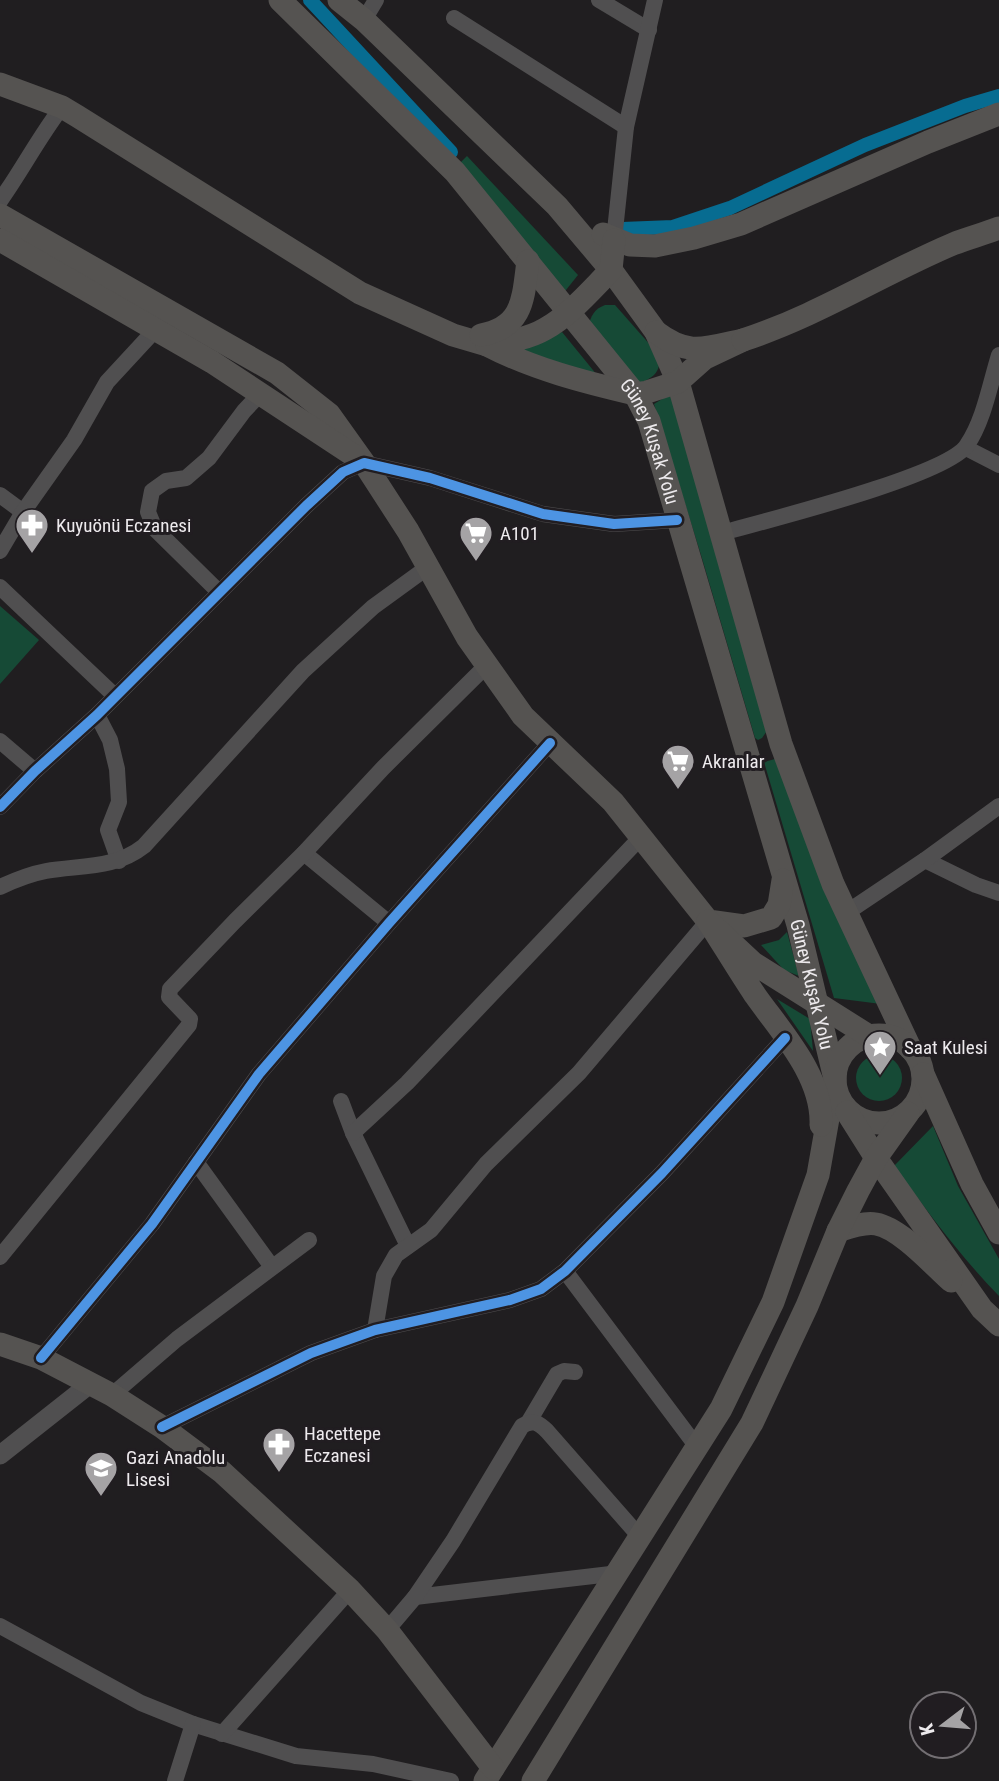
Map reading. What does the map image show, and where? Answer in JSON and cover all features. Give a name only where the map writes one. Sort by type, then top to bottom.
[{"type":"main road","name":"Güney Kuşak Yolu","points":[[281,0],[455,173],[635,394],[649,421],[783,876],[835,1079]]},
{"type":"main road","points":[[339,0],[364,20]]},
{"type":"main road","name":"Güney Kuşak Yolu","points":[[364,20],[557,206],[611,270],[656,332],[678,382],[780,744],[846,914],[910,1048]]},
{"type":"main road","points":[[0,84],[62,107],[360,293],[453,335],[487,345],[515,360],[546,371],[635,394],[678,382],[705,358],[743,340]]},
{"type":"main road","points":[[557,206],[614,240],[630,245],[655,246],[694,238],[741,224],[999,114]]},
{"type":"main road","points":[[0,215],[277,373],[329,414],[364,463],[467,637],[523,716],[613,802],[642,836],[708,921],[800,1059],[814,1089],[821,1114],[818,1175]]},
{"type":"main road","points":[[656,332],[673,345],[689,348],[743,340],[818,310],[953,244],[999,229]]},
{"type":"main road","points":[[0,240],[212,362],[364,463]]},
{"type":"main road","points":[[487,345],[545,329],[568,311],[611,270],[614,240]]},
{"type":"main road","points":[[453,335],[475,336],[494,332],[514,319],[523,301],[528,261]]},
{"type":"main road","points":[[747,752],[780,744]]},
{"type":"main road","points":[[708,921],[744,926],[771,918],[779,905],[783,876]]},
{"type":"main road","points":[[708,921],[753,963],[869,1036]]},
{"type":"main road","points":[[0,1344],[41,1358],[112,1395],[162,1427],[222,1472],[350,1590],[387,1630],[493,1777],[721,1409],[773,1302],[818,1175],[837,1064],[844,1051],[855,1041],[869,1036],[891,1037],[910,1048],[919,1060],[972,1184],[999,1233]]},
{"type":"main road","points":[[533,1781],[752,1423],[807,1306],[838,1231],[876,1158],[917,1102],[923,1074]]},
{"type":"main road","points":[[835,1079],[837,1094],[876,1158],[982,1309]]},
{"type":"main road","points":[[844,1107],[868,1122],[882,1124],[908,1113]]},
{"type":"main road","points":[[838,1231],[877,1224],[896,1233],[999,1325]]},
{"type":"street","points":[[364,20],[376,0]]},
{"type":"street","points":[[599,0],[649,30]]},
{"type":"street","points":[[614,240],[626,127],[655,0]]},
{"type":"street","points":[[454,18],[626,127]]},
{"type":"street","points":[[0,201],[62,107]]},
{"type":"street","points":[[0,551],[23,512],[74,440],[107,382],[156,329]]},
{"type":"street","points":[[722,533],[860,494],[934,467],[966,448],[978,421],[999,355]]},
{"type":"street","points":[[219,592],[155,529],[148,512],[152,491],[166,481],[186,478],[209,458],[260,394]]},
{"type":"street","points":[[966,448],[999,465]]},
{"type":"street","points":[[0,807],[97,715],[254,555],[343,472],[364,463],[430,478],[543,514],[614,524],[677,520]]},
{"type":"street","points":[[0,495],[23,512]]},
{"type":"street","points":[[0,887],[45,871],[119,862],[131,857],[303,671],[373,607],[428,567]]},
{"type":"street","points":[[0,587],[116,696]]},
{"type":"street","points":[[3,1247],[189,1025],[190,1019],[169,998],[170,989],[235,920],[304,853],[383,768],[487,665]]},
{"type":"street","points":[[97,715],[110,740],[117,769],[119,802],[108,830],[119,862]]},
{"type":"street","points":[[0,741],[35,771]]},
{"type":"street","points":[[41,1358],[118,1266],[260,1074],[389,923],[550,743]]},
{"type":"street","points":[[846,914],[999,806]]},
{"type":"street","points":[[353,1133],[407,1083],[642,836]]},
{"type":"street","points":[[304,853],[389,923]]},
{"type":"street","points":[[925,860],[999,893]]},
{"type":"street","points":[[375,1330],[384,1276],[396,1255],[431,1230],[486,1164],[579,1073],[708,921]]},
{"type":"street","points":[[162,1427],[312,1353],[375,1330],[528,1295],[541,1289],[565,1271],[662,1173],[785,1038]]},
{"type":"street","points":[[341,1101],[353,1133],[408,1246]]},
{"type":"street","points":[[196,1163],[272,1267]]},
{"type":"street","points":[[112,1395],[177,1339],[309,1240]]},
{"type":"street","points":[[565,1271],[697,1447]]},
{"type":"street","points":[[387,1630],[415,1597],[492,1480],[522,1426],[527,1423],[557,1374],[564,1371],[575,1372]]},
{"type":"street","points":[[0,1455],[90,1384]]},
{"type":"street","points":[[527,1423],[539,1424],[547,1431],[640,1537]]},
{"type":"street","points":[[415,1597],[619,1573]]},
{"type":"street","points":[[222,1734],[350,1590]]},
{"type":"street","points":[[0,1626],[141,1703],[222,1734],[296,1756],[373,1764],[402,1776],[451,1781]]},
{"type":"street","points":[[175,1781],[193,1724]]},
{"type":"green space","points":[[467,156],[578,275],[562,295],[453,170]]},
{"type":"green space","points":[[605,305],[615,305],[659,355],[658,369],[650,378],[640,383],[588,327],[594,313]]},
{"type":"green space","points":[[562,332],[597,375],[512,348]]},
{"type":"green space","points":[[672,393],[769,728],[758,740],[755,738],[654,404]]},
{"type":"green space","points":[[0,606],[39,640],[0,684]]},
{"type":"green space","points":[[775,759],[881,1004],[834,998],[764,762]]},
{"type":"green space","points":[[787,932],[799,976],[784,970],[761,945],[779,940]]},
{"type":"green space","points":[[777,999],[810,1019],[813,1051]]},
{"type":"green space","points":[[879,1055],[896,1061],[902,1078],[896,1095],[879,1101],[862,1095],[856,1078],[862,1061]]},
{"type":"green space","points":[[933,1126],[958,1186],[999,1259],[999,1296],[957,1249],[894,1166]]},
{"type":"waterway","points":[[310,0],[451,152]]},
{"type":"waterway","points":[[622,229],[673,227],[730,208],[865,145],[965,106],[999,96]]},
{"type":"cycle path","points":[[0,807],[97,715],[306,506],[343,472],[364,463],[430,478],[543,514],[614,524],[677,520]]},
{"type":"cycle path","points":[[41,1358],[152,1224],[259,1074],[550,743]]},
{"type":"cycle path","points":[[162,1427],[311,1353],[375,1330],[510,1300],[541,1289],[565,1271],[662,1173],[785,1038]]},
{"type":"place","name":"Kuyuönü Eczanesi","points":[[32,555]]},
{"type":"place","name":"A101","points":[[476,563]]},
{"type":"place","name":"Akranlar","points":[[678,791]]},
{"type":"place","name":"Saat Kulesi","points":[[880,1077]]},
{"type":"place","name":"Hacettepe Eczanesi","points":[[279,1474]]},
{"type":"place","name":"Gazi Anadolu Lisesi","points":[[101,1498]]}]
